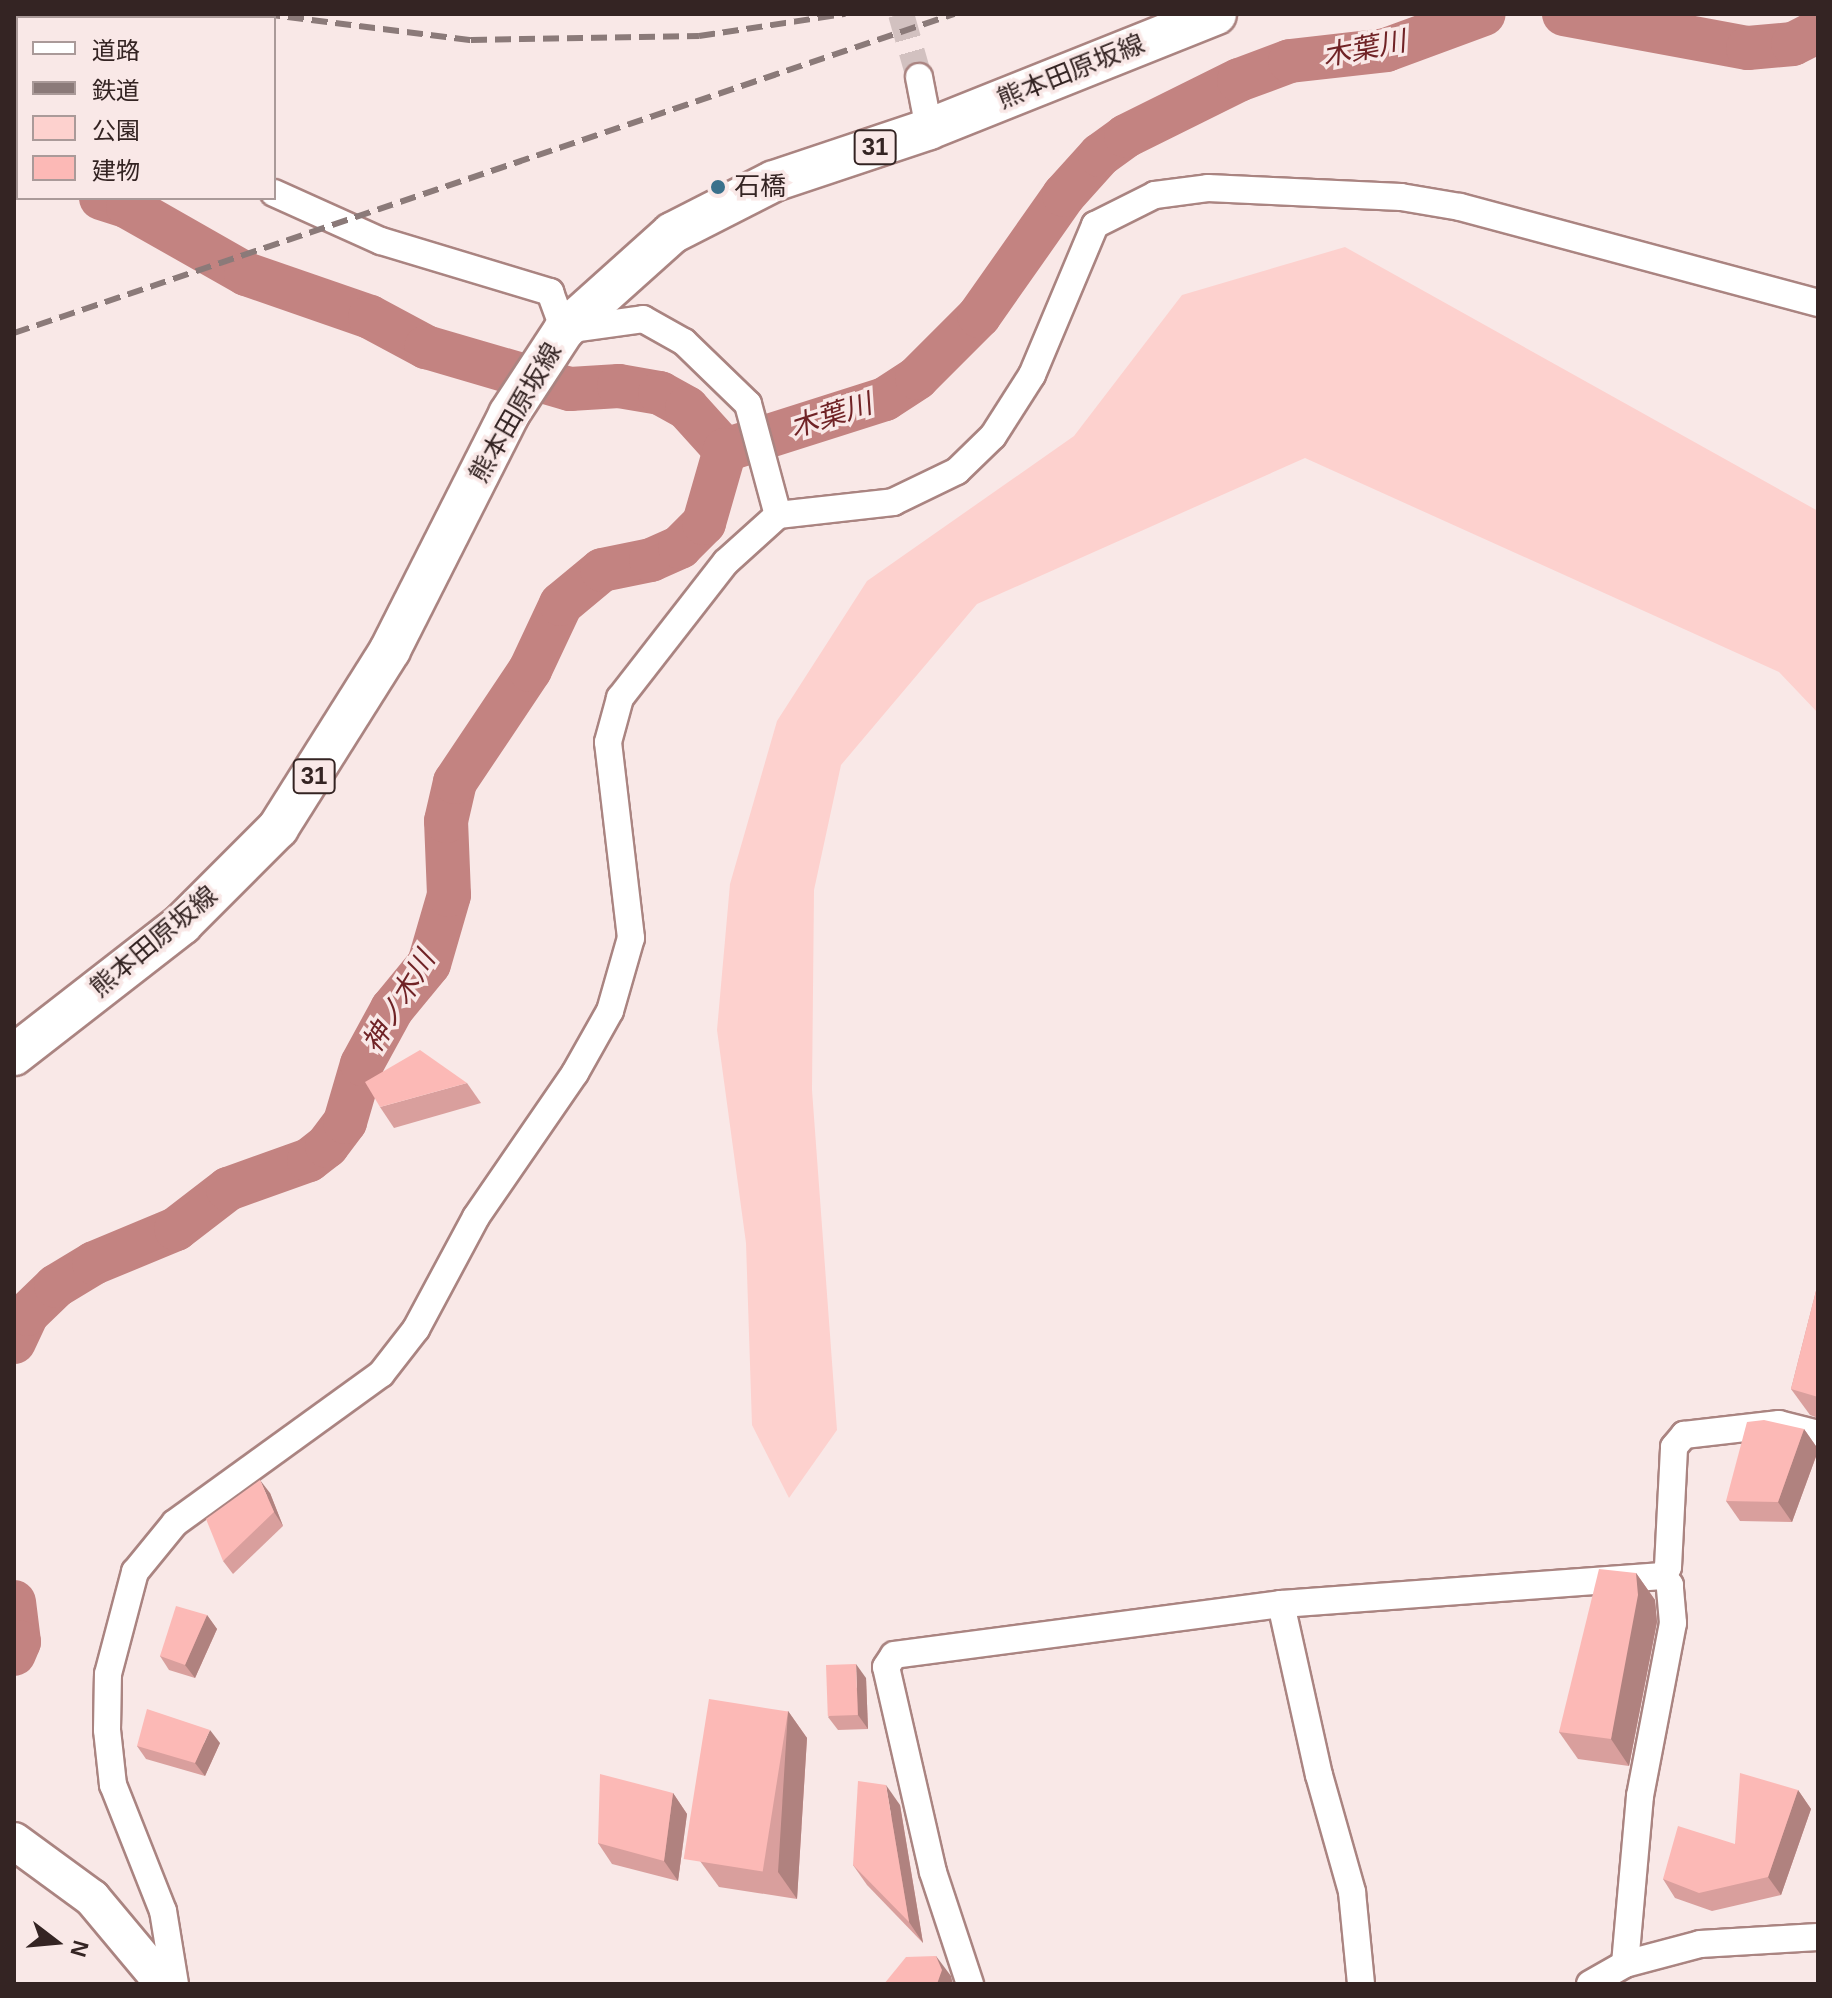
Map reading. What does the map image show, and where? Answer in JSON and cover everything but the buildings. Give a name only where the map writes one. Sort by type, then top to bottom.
[{"type":"main road","name":"熊本田原坂線","points":[[14,1055],[182,924],[278,828],[390,650],[509,414],[556,342],[672,233],[774,181],[929,129],[1216,14]]},
{"type":"street","points":[[919,77],[929,129]]},
{"type":"street","points":[[175,1984],[163,1911],[113,1785],[107,1730],[108,1674],[135,1572],[175,1523],[381,1374],[416,1329],[476,1217],[575,1073],[610,1011],[631,938],[615,835],[608,742],[620,698],[726,562],[778,515],[893,502],[957,471],[993,436],[1032,375],[1095,225],[1155,195],[1208,188],[1416,200],[1646,255],[1818,303]]},
{"type":"street","points":[[276,194],[381,241],[550,292],[556,342],[643,319],[684,342],[748,404],[778,515]]},
{"type":"street","points":[[1663,1576],[1668,1567],[1674,1447],[1684,1435],[1779,1424],[1818,1434]]},
{"type":"street","points":[[970,1984],[933,1872],[886,1667],[894,1655],[1281,1604],[1663,1576]]},
{"type":"street","points":[[1625,1964],[1640,1796],[1673,1623],[1670,1585],[1663,1576]]},
{"type":"street","points":[[1281,1604],[1319,1775],[1352,1892],[1361,1984]]},
{"type":"street","points":[[15,1842],[92,1898],[164,1984]]},
{"type":"street","points":[[1590,1984],[1625,1964],[1700,1944],[1818,1937]]},
{"type":"green space","points":[[1345,247],[1818,511],[1818,713],[1779,672],[1305,458],[977,604],[841,765],[814,890],[812,1090],[837,1430],[789,1498],[752,1425],[746,1243],[717,1030],[730,884],[777,721],[867,581],[1074,436],[1182,295]]},
{"type":"waterway","name":"木葉川","points":[[107,200],[128,207],[246,274],[370,317],[426,347],[570,389],[619,386],[660,393],[687,408],[725,450],[885,399],[917,378],[979,316],[1064,195],[1100,155],[1126,136],[1239,80],[1290,61],[1386,50],[1484,14]]},
{"type":"waterway","name":"木葉川","points":[[1564,14],[1748,48],[1793,44],[1818,31]]},
{"type":"waterway","name":"神ノ木川","points":[[14,1342],[27,1314],[56,1286],[94,1263],[176,1229],[228,1189],[309,1160],[327,1146],[345,1122],[362,1064],[392,1009],[429,964],[449,895],[446,821],[455,782],[530,670],[561,604],[602,570],[651,560],[680,547],[704,523],[725,450]]},
{"type":"waterway","name":"神ノ木川","points":[[14,1602],[19,1642],[14,1654]]},
{"type":"tunnel","points":[[901,14],[919,77]]},
{"type":"railway","points":[[264,14],[471,40],[699,36],[845,14]]},
{"type":"railway","points":[[14,333],[954,14]]},
{"type":"place","name":"石橋","points":[[718,187]]}]
